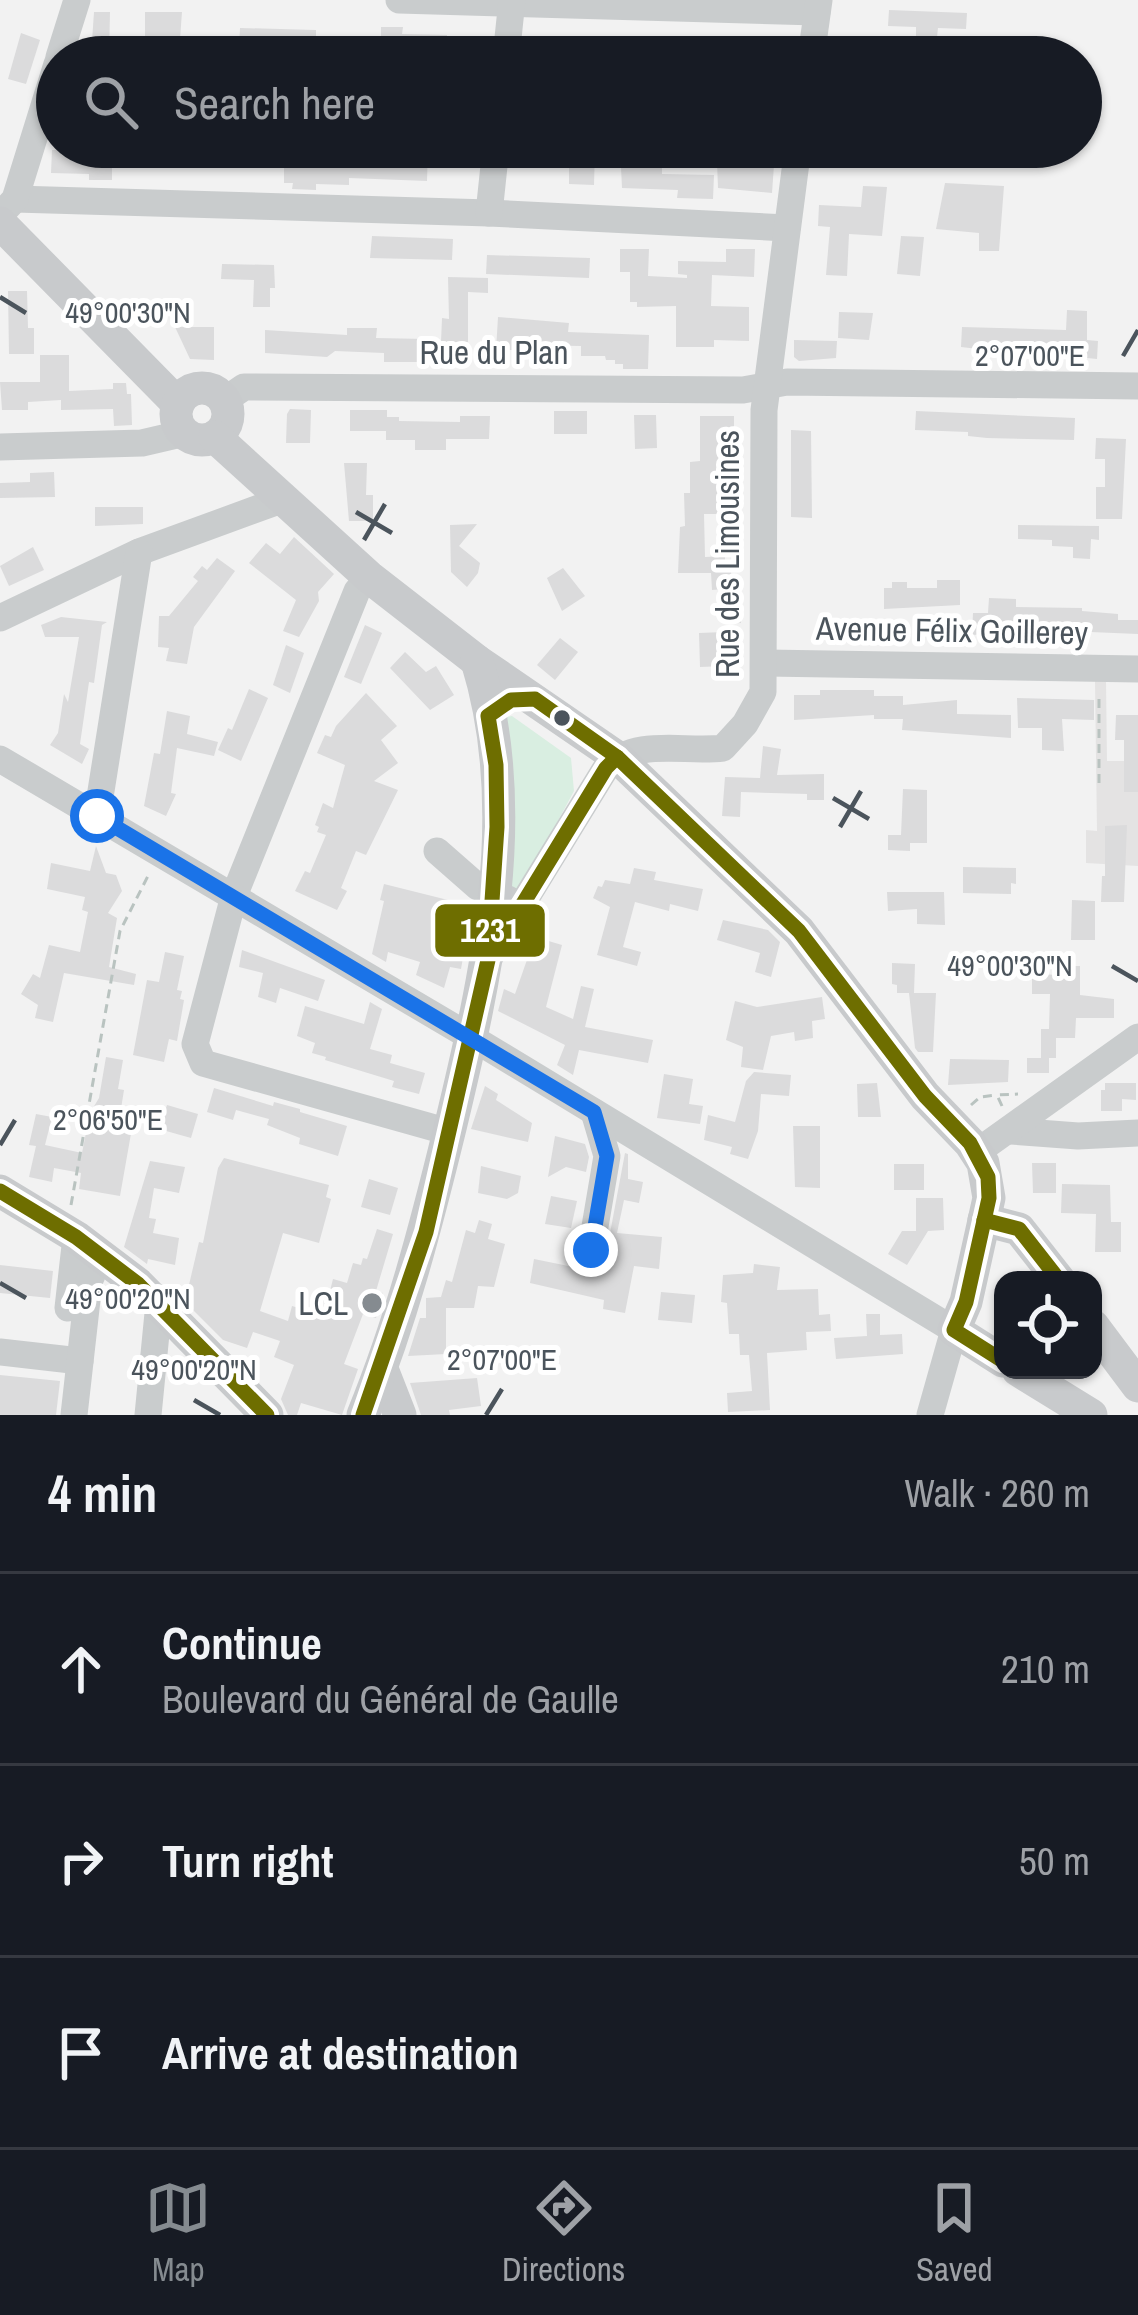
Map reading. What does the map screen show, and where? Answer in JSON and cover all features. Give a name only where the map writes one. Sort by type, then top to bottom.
[{"type":"main road","points":[[5,213],[193,425],[369,577],[477,661],[616,758],[799,931],[925,1096],[977,1152],[990,1188],[966,1302],[954,1330],[994,1355]]},
{"type":"main road","points":[[196,388],[212,389],[225,400],[229,417],[193,425],[196,388]]},
{"type":"main road","points":[[363,1415],[426,1232],[488,960],[509,899],[496,765],[477,661]]},
{"type":"main road","points":[[488,716],[511,700],[535,699]]},
{"type":"main road","points":[[0,1191],[82,1240],[159,1303],[267,1415]]},
{"type":"main road","points":[[984,1220],[1019,1229],[1052,1271]]},
{"type":"main road","points":[[1102,1338],[1138,1386]]},
{"type":"main road","points":[[382,1369],[400,1415]]},
{"type":"main road","points":[[1033,1379],[1091,1415]]},
{"type":"street","points":[[66,36],[77,0]]},
{"type":"street","points":[[399,0],[818,6],[814,36]]},
{"type":"street","points":[[508,36],[512,3]]},
{"type":"street","points":[[36,124],[5,213],[489,213],[787,228]]},
{"type":"street","points":[[489,213],[494,168]]},
{"type":"street","name":"Rue des Limousines","points":[[616,758],[667,748],[723,748],[757,704],[765,682],[766,384],[795,168]]},
{"type":"street","name":"Rue du Plan","points":[[225,400],[244,387],[1138,386]]},
{"type":"street","points":[[0,447],[142,443],[193,425]]},
{"type":"street","points":[[0,618],[139,552],[284,499]]},
{"type":"street","points":[[97,816],[139,552]]},
{"type":"street","points":[[369,577],[357,592],[234,896],[195,1044],[203,1063],[449,1132]]},
{"type":"street","name":"Avenue Félix Goillerey","points":[[766,663],[1138,669]]},
{"type":"street","points":[[437,851],[509,899],[616,758]]},
{"type":"street","points":[[0,759],[954,1330],[930,1415]]},
{"type":"street","points":[[977,1152],[1138,1037]]},
{"type":"street","points":[[1048,1101],[1050,1120],[1059,1136]]},
{"type":"street","points":[[591,1250],[607,1156],[594,1112]]},
{"type":"street","points":[[1011,1131],[1059,1136],[1138,1133]]},
{"type":"street","points":[[68,1307],[82,1240]]},
{"type":"street","points":[[74,1415],[89,1282],[82,1240]]},
{"type":"street","points":[[148,1415],[159,1303]]},
{"type":"street","points":[[0,1352],[80,1361]]},
{"type":"path","points":[[1099,783],[1100,668]]},
{"type":"path","points":[[82,1240],[120,931],[160,852]]},
{"type":"path","points":[[968,1110],[980,1097],[997,1095]]},
{"type":"shaded area","points":[[1095,681],[1106,681],[1107,761],[1138,761],[1138,866],[1086,863],[1086,830],[1097,831]]},
{"type":"green space","points":[[512,716],[571,758],[574,791],[516,892],[507,888],[506,717]]},
{"type":"building","points":[[889,10],[967,13],[966,29],[938,28],[937,36],[916,36],[916,27],[888,26]]},
{"type":"building","points":[[94,12],[110,12],[109,36],[92,36]]},
{"type":"building","points":[[145,12],[182,12],[180,36],[145,36]]},
{"type":"building","points":[[381,27],[403,27],[402,34],[447,35],[447,36],[381,36]]},
{"type":"building","points":[[240,28],[316,30],[316,36],[240,36]]},
{"type":"building","points":[[21,33],[36,39],[26,84],[8,79]]},
{"type":"building","points":[[51,168],[112,168],[112,180],[89,180],[89,174],[51,173]]},
{"type":"building","points":[[284,168],[427,168],[427,181],[349,178],[349,185],[316,184],[316,190],[292,189],[293,183],[284,183]]},
{"type":"building","points":[[569,168],[594,168],[594,185],[569,184]]},
{"type":"building","points":[[621,168],[714,175],[713,199],[677,198],[678,190],[622,188]]},
{"type":"building","points":[[717,168],[774,168],[772,193],[718,188]]},
{"type":"building","points":[[945,183],[1004,186],[999,251],[979,251],[979,233],[936,229]]},
{"type":"building","points":[[863,186],[887,187],[882,236],[849,234],[847,276],[826,275],[830,227],[818,226],[819,205],[861,207]]},
{"type":"building","points":[[372,236],[453,239],[452,260],[370,258]]},
{"type":"building","points":[[901,236],[924,237],[920,276],[897,274]]},
{"type":"building","points":[[620,249],[649,249],[648,276],[687,278],[678,274],[678,261],[726,262],[726,249],[755,249],[754,277],[712,275],[711,306],[749,307],[749,341],[714,340],[714,347],[676,347],[676,306],[637,307],[637,302],[630,302],[630,272],[620,272]]},
{"type":"building","points":[[487,255],[590,258],[589,278],[486,274]]},
{"type":"building","points":[[222,264],[274,265],[270,307],[253,307],[254,280],[221,279]]},
{"type":"building","points":[[448,277],[488,278],[488,293],[468,292],[468,342],[441,342],[442,318],[449,319]]},
{"type":"building","points":[[8,291],[27,291],[34,354],[9,354]]},
{"type":"building","points":[[1067,310],[1087,311],[1087,340],[1098,341],[1097,359],[978,354],[978,349],[961,347],[962,327],[1066,330]]},
{"type":"building","points":[[839,312],[873,313],[869,340],[838,338]]},
{"type":"building","points":[[498,317],[569,323],[568,332],[649,335],[648,369],[623,369],[623,364],[605,356],[581,356],[581,346],[496,350]]},
{"type":"building","points":[[175,327],[214,327],[214,360],[190,359]]},
{"type":"building","points":[[347,328],[377,328],[376,338],[426,339],[426,362],[384,362],[384,353],[335,351],[327,357],[265,353],[265,330],[347,335]]},
{"type":"building","points":[[794,340],[837,341],[836,358],[799,361],[794,357]]},
{"type":"building","points":[[40,355],[69,355],[69,391],[113,389],[113,383],[126,383],[132,425],[114,426],[113,409],[61,410],[61,400],[28,402],[28,410],[2,410],[0,382],[40,382]]},
{"type":"building","points":[[290,409],[311,410],[310,443],[286,443]]},
{"type":"building","points":[[350,410],[387,410],[387,417],[399,417],[399,421],[460,422],[460,416],[490,416],[489,439],[446,439],[446,450],[415,450],[415,440],[386,440],[386,431],[350,431]]},
{"type":"building","points":[[554,411],[587,411],[587,434],[554,434]]},
{"type":"building","points":[[916,411],[1075,418],[1074,440],[915,430]]},
{"type":"building","points":[[634,415],[656,415],[657,448],[635,449]]},
{"type":"building","points":[[700,416],[734,416],[734,446],[723,446],[718,514],[704,514],[705,557],[725,556],[732,589],[741,589],[741,623],[725,624],[724,589],[712,590],[711,573],[678,573],[690,462],[700,461]]},
{"type":"building","points":[[791,430],[811,431],[812,518],[791,517]]},
{"type":"building","points":[[1096,438],[1126,439],[1122,519],[1096,519],[1096,487],[1105,487],[1105,459],[1095,459]]},
{"type":"building","points":[[344,463],[367,463],[366,495],[373,495],[373,521],[349,521]]},
{"type":"building","points":[[54,472],[55,497],[0,498],[0,483],[30,482],[30,473]]},
{"type":"building","points":[[95,507],[143,507],[143,524],[95,526]]},
{"type":"building","points":[[477,524],[459,546],[480,563],[467,587],[451,572],[450,525]]},
{"type":"building","points":[[1018,525],[1099,526],[1099,540],[1091,539],[1090,559],[1073,558],[1073,547],[1052,546],[1052,540],[1018,539]]},
{"type":"building","points":[[294,537],[334,574],[318,592],[319,601],[299,637],[283,631],[296,600],[249,563],[266,543],[280,554]]},
{"type":"building","points":[[33,547],[44,570],[9,586],[0,566]]},
{"type":"building","points":[[217,558],[235,571],[194,627],[187,664],[166,661],[169,648],[158,647],[159,616],[169,616],[198,581],[193,577],[202,566],[207,570]]},
{"type":"building","points":[[563,568],[585,596],[562,611],[547,578]]},
{"type":"building","points":[[937,580],[960,580],[960,605],[884,609],[884,588],[892,588],[892,582],[907,582],[907,588],[937,588]]},
{"type":"building","points":[[989,598],[1016,599],[1016,607],[1118,614],[1118,620],[1138,620],[1138,634],[1043,630],[1043,638],[1016,638],[1016,632],[972,635],[973,613],[988,613]]},
{"type":"building","points":[[61,617],[107,622],[102,625],[94,683],[89,682],[80,744],[89,749],[82,764],[50,745],[58,733],[64,694],[68,702],[79,637],[45,637],[41,625]]},
{"type":"building","points":[[365,625],[382,633],[361,684],[344,677]]},
{"type":"building","points":[[724,632],[725,666],[700,667],[699,633]]},
{"type":"building","points":[[560,638],[578,652],[555,680],[537,665]]},
{"type":"building","points":[[286,645],[304,653],[290,693],[273,685]]},
{"type":"building","points":[[405,652],[426,672],[436,666],[454,695],[430,710],[390,668]]},
{"type":"building","points":[[249,689],[268,698],[241,761],[218,750]]},
{"type":"building","points":[[820,690],[874,690],[874,696],[903,696],[903,705],[957,700],[957,714],[1011,715],[1011,738],[902,730],[903,719],[874,719],[874,715],[794,720],[794,695],[820,695]]},
{"type":"building","points":[[366,693],[397,726],[381,740],[398,763],[374,781],[398,790],[366,855],[356,851],[341,888],[347,891],[337,910],[295,891],[305,871],[310,873],[326,835],[317,832],[315,825],[323,803],[333,808],[345,765],[317,753],[325,735],[331,737]]},
{"type":"building","points":[[1017,698],[1094,700],[1094,720],[1062,719],[1064,751],[1042,750],[1042,728],[1018,728]]},
{"type":"building","points":[[167,711],[190,716],[187,734],[218,742],[214,756],[177,748],[171,793],[176,794],[166,816],[144,806]]},
{"type":"building","points":[[1116,715],[1138,715],[1138,792],[1124,792],[1124,740],[1115,740]]},
{"type":"building","points":[[763,746],[781,749],[777,775],[824,774],[824,800],[807,800],[807,794],[741,792],[740,817],[722,816],[725,777],[760,778]]},
{"type":"building","points":[[903,789],[927,790],[927,843],[910,843],[910,851],[888,850],[888,835],[901,835]]},
{"type":"building","points":[[1127,825],[1124,902],[1101,902],[1105,826]]},
{"type":"building","points":[[96,846],[106,873],[116,875],[122,891],[108,913],[117,918],[109,967],[136,974],[134,985],[64,973],[53,1022],[35,1018],[38,1005],[21,994],[33,974],[40,978],[49,945],[80,952],[88,912],[82,910],[85,897],[47,889],[51,863],[90,871]]},
{"type":"building","points":[[963,867],[1016,868],[1016,884],[1011,883],[1011,894],[963,893]]},
{"type":"building","points":[[634,868],[656,872],[654,880],[703,889],[698,911],[670,904],[669,911],[635,902],[623,947],[641,952],[637,966],[597,955],[610,907],[593,898],[605,880],[630,884]]},
{"type":"building","points":[[384,884],[472,906],[461,969],[450,967],[444,988],[416,975],[420,962],[388,952],[386,962],[372,954]]},
{"type":"building","points":[[887,892],[944,892],[945,925],[917,924],[917,909],[888,911]]},
{"type":"building","points":[[1072,900],[1095,901],[1095,940],[1071,940]]},
{"type":"building","points":[[723,920],[768,930],[780,942],[771,977],[755,972],[760,953],[717,940]]},
{"type":"building","points":[[535,937],[562,945],[546,1007],[573,1019],[581,986],[594,989],[585,1027],[653,1040],[648,1063],[579,1050],[573,1075],[557,1065],[565,1045],[498,1011],[504,989],[515,994]]},
{"type":"building","points":[[242,950],[325,980],[318,1001],[280,988],[276,1003],[258,997],[263,973],[239,967]]},
{"type":"building","points":[[165,952],[184,956],[177,990],[184,1000],[177,1041],[169,1039],[164,1062],[133,1055],[147,980],[159,982]]},
{"type":"building","points":[[892,963],[915,964],[914,993],[936,993],[933,1052],[915,1048],[909,993],[897,993]]},
{"type":"building","points":[[1063,966],[1080,966],[1080,995],[1114,999],[1114,1018],[1076,1018],[1075,1038],[1056,1038],[1056,1058],[1049,1058],[1049,1073],[1027,1073],[1027,1058],[1041,1058],[1041,1029],[1049,1029],[1050,994],[1032,994],[1032,974],[1063,975]]},
{"type":"building","points":[[822,997],[825,1019],[812,1021],[813,1038],[795,1041],[794,1032],[771,1036],[763,1070],[741,1067],[743,1047],[726,1040],[735,1001],[757,1007]]},
{"type":"building","points":[[370,1002],[382,1009],[370,1049],[392,1055],[390,1063],[425,1073],[419,1094],[392,1087],[394,1081],[325,1060],[312,1053],[315,1043],[297,1036],[305,1006],[364,1024]]},
{"type":"building","points":[[106,1057],[123,1060],[120,1115],[128,1116],[127,1126],[132,1128],[120,1196],[79,1189],[81,1173],[54,1168],[52,1182],[29,1177],[36,1114],[52,1117],[45,1145],[82,1153]]},
{"type":"building","points":[[950,1059],[1009,1060],[1008,1082],[948,1085]]},
{"type":"building","points":[[754,1072],[791,1075],[789,1096],[761,1094],[758,1131],[748,1159],[730,1154],[732,1147],[704,1140],[708,1115],[735,1122],[746,1081]]},
{"type":"building","points":[[664,1074],[693,1079],[689,1104],[703,1106],[700,1124],[657,1118]]},
{"type":"building","points":[[877,1083],[881,1117],[858,1117],[857,1084]]},
{"type":"building","points":[[1105,1083],[1136,1083],[1136,1100],[1122,1099],[1122,1111],[1101,1111]]},
{"type":"building","points":[[485,1086],[498,1094],[496,1100],[532,1123],[528,1142],[471,1129]]},
{"type":"building","points":[[214,1088],[347,1126],[338,1156],[299,1144],[300,1138],[267,1125],[269,1119],[236,1110],[233,1120],[207,1112]]},
{"type":"building","points":[[167,1105],[198,1114],[191,1138],[159,1129]]},
{"type":"building","points":[[793,1126],[820,1126],[820,1188],[795,1187]]},
{"type":"building","points":[[555,1136],[585,1144],[586,1172],[566,1167],[548,1177]]},
{"type":"building","points":[[625,1153],[628,1179],[643,1182],[639,1203],[624,1200],[617,1233],[662,1237],[659,1269],[634,1266],[625,1313],[603,1309],[604,1300],[530,1283],[534,1259],[593,1271],[605,1260]]},
{"type":"building","points":[[224,1158],[329,1185],[326,1197],[331,1199],[319,1243],[283,1233],[260,1311],[288,1321],[292,1306],[324,1315],[333,1279],[347,1283],[353,1263],[361,1265],[367,1259],[377,1229],[393,1234],[376,1291],[383,1293],[376,1318],[363,1314],[344,1364],[358,1369],[342,1415],[301,1403],[297,1415],[288,1415],[281,1399],[294,1365],[274,1357],[280,1341],[253,1332],[247,1348],[223,1340],[185,1302]]},
{"type":"building","points":[[150,1161],[185,1167],[179,1193],[154,1188],[149,1218],[156,1219],[153,1233],[179,1238],[175,1265],[148,1259],[147,1264],[124,1247]]},
{"type":"building","points":[[1032,1163],[1056,1163],[1056,1193],[1033,1193]]},
{"type":"building","points":[[894,1164],[924,1164],[924,1190],[894,1190]]},
{"type":"building","points":[[481,1166],[521,1176],[518,1193],[507,1199],[478,1193]]},
{"type":"building","points":[[369,1179],[398,1188],[390,1215],[361,1207]]},
{"type":"building","points":[[1062,1184],[1110,1185],[1111,1222],[1121,1222],[1121,1252],[1095,1252],[1096,1214],[1061,1213]]},
{"type":"building","points":[[551,1196],[577,1201],[571,1228],[545,1224]]},
{"type":"building","points":[[916,1198],[943,1198],[944,1230],[928,1231],[907,1265],[888,1254],[902,1231],[916,1231]]},
{"type":"building","points":[[479,1220],[492,1224],[488,1239],[505,1244],[494,1287],[478,1286],[474,1308],[446,1308],[446,1354],[408,1356],[420,1318],[426,1318],[426,1298],[441,1297],[446,1280],[452,1282],[466,1230],[475,1233]]},
{"type":"building","points":[[754,1264],[780,1267],[777,1290],[818,1289],[819,1315],[830,1314],[831,1331],[806,1332],[807,1350],[767,1353],[770,1410],[728,1412],[727,1393],[752,1391],[749,1355],[740,1355],[739,1334],[729,1334],[727,1303],[721,1302],[723,1275],[753,1273]]},
{"type":"building","points":[[0,1265],[53,1271],[50,1298],[0,1293]]},
{"type":"building","points":[[661,1292],[695,1295],[692,1323],[658,1320]]},
{"type":"building","points":[[866,1314],[880,1314],[880,1335],[902,1334],[903,1354],[836,1359],[834,1338],[867,1336]]},
{"type":"building","points":[[0,1375],[60,1381],[56,1415],[0,1415]]},
{"type":"building","points":[[477,1378],[481,1406],[449,1410],[450,1415],[421,1415],[410,1383]]},
{"type":"transit line","name":"1231","points":[[363,1415],[426,1232],[488,960],[497,827],[496,765],[488,716],[511,700],[535,699],[617,757],[799,931],[925,1096],[970,1143],[988,1177],[989,1198],[966,1302],[954,1330],[994,1355]]},
{"type":"transit line","name":"1231","points":[[494,951],[617,757]]},
{"type":"transit line","name":"1231","points":[[0,1191],[76,1237],[138,1284],[267,1415]]},
{"type":"transit line","name":"1231","points":[[984,1220],[1019,1229],[1052,1271]]},
{"type":"place","name":"LCL","points":[[372,1303]]},
{"type":"route","points":[[97,816],[594,1112],[607,1156],[591,1250]]}]
